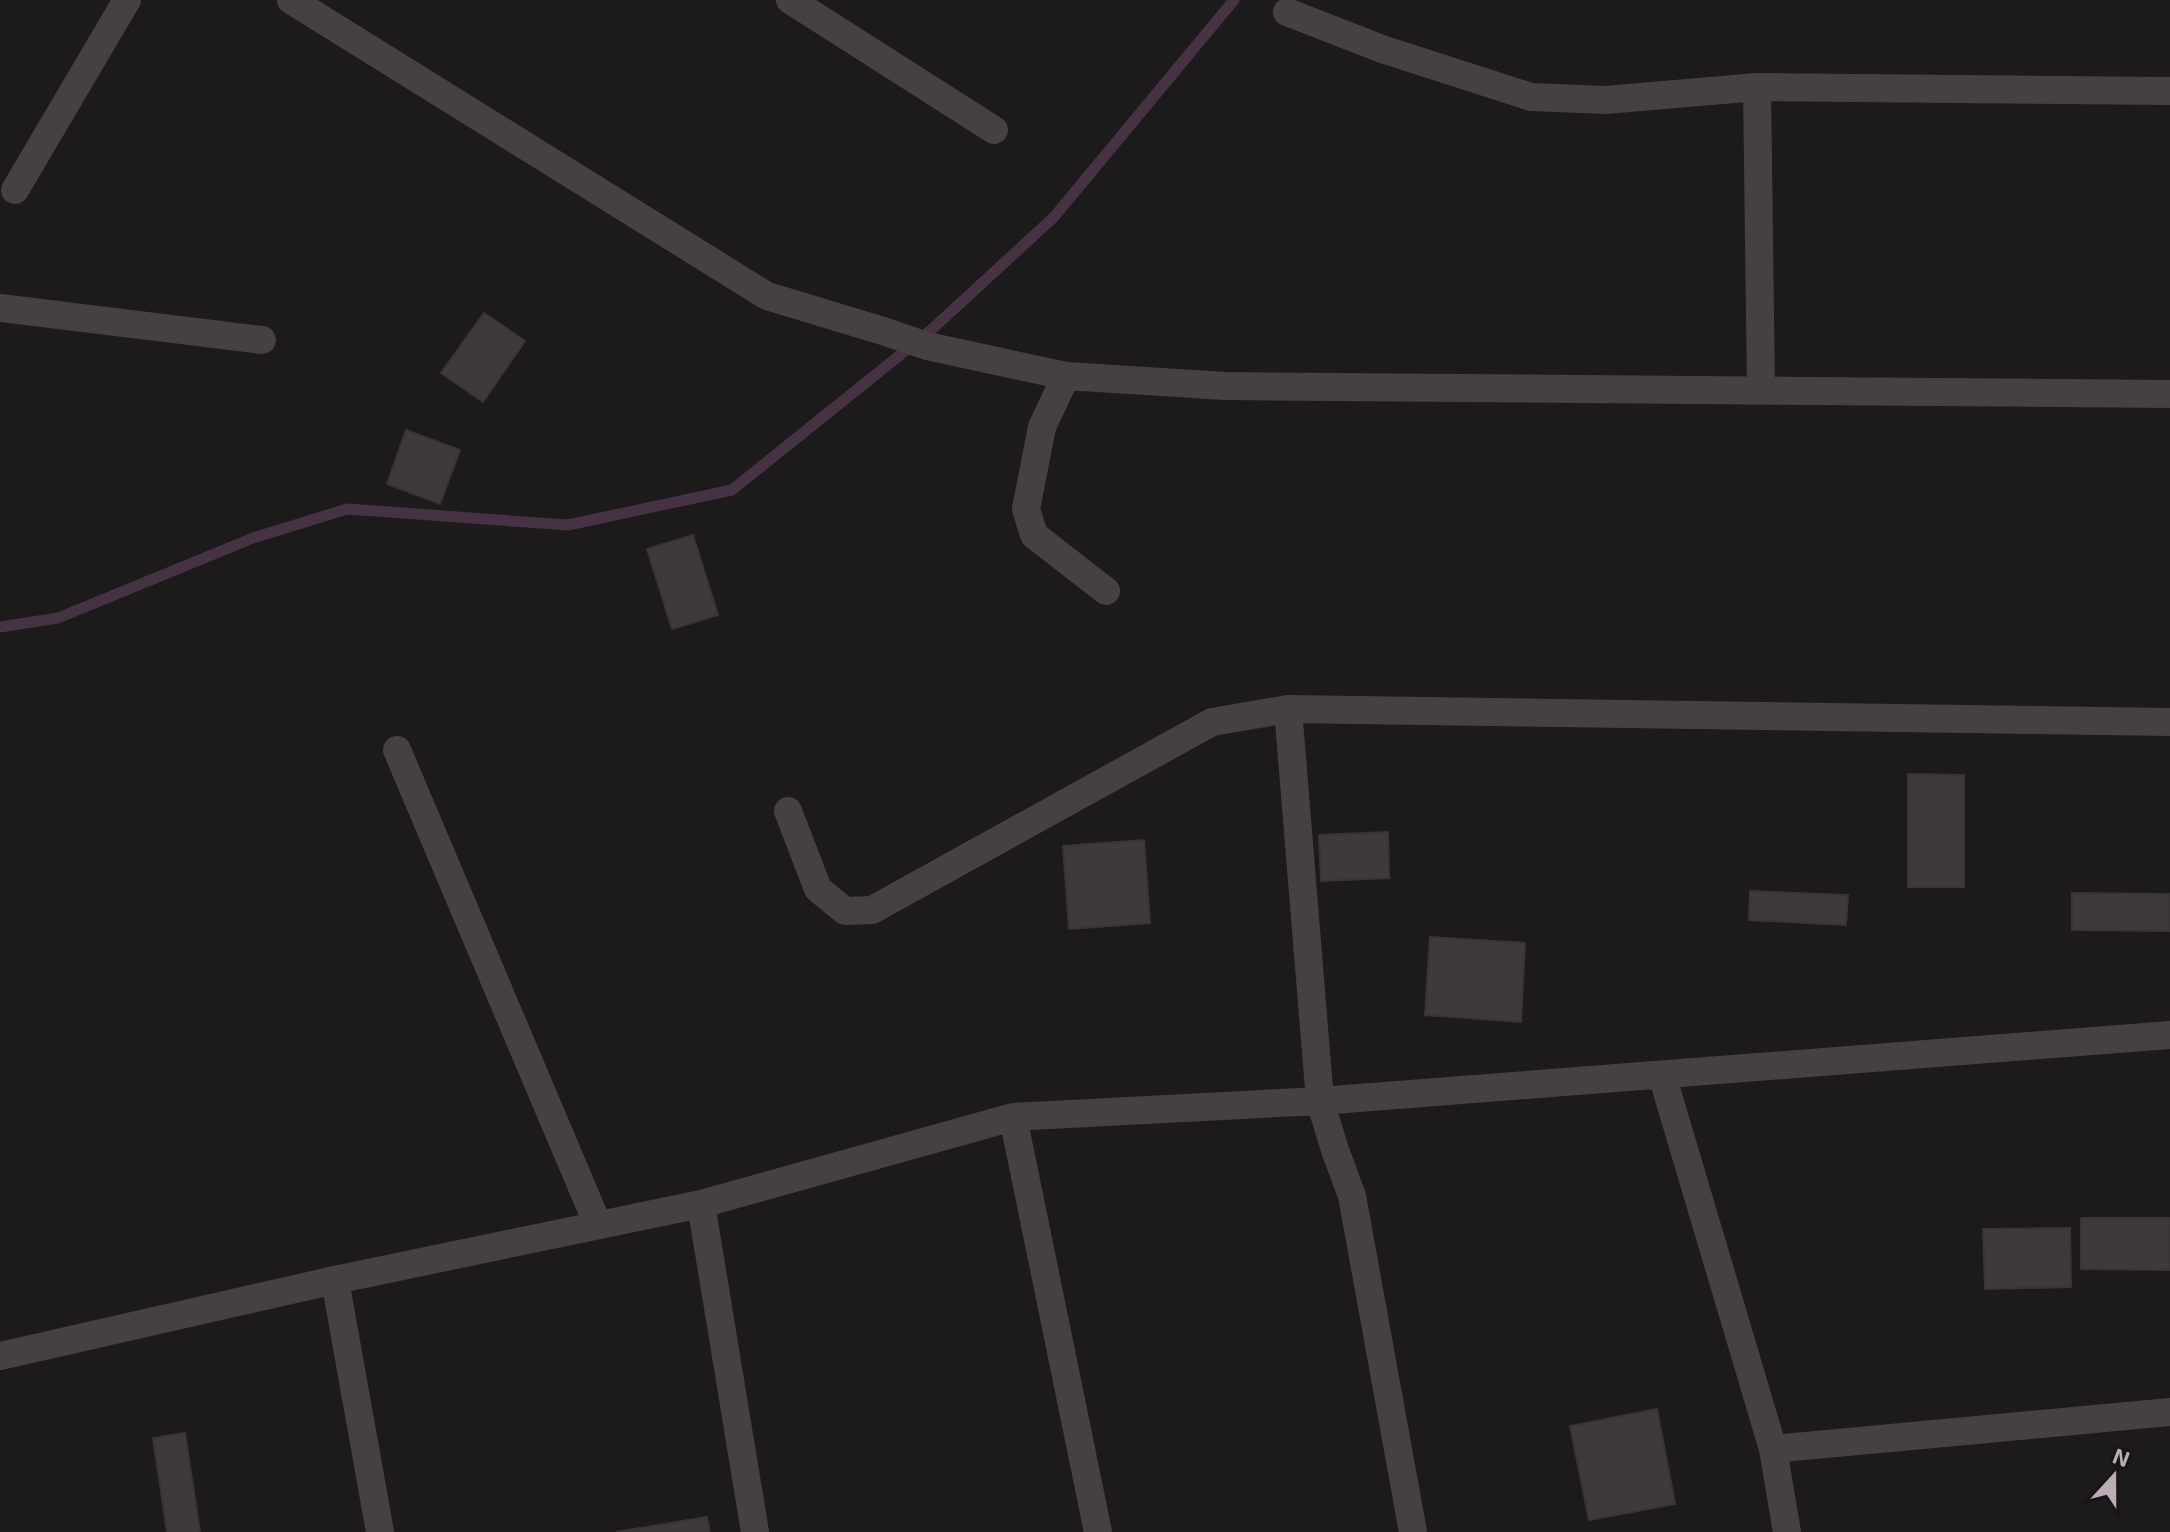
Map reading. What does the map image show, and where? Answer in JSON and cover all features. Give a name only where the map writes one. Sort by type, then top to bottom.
[{"type":"street","points":[[15,190],[127,0]]},
{"type":"street","points":[[291,0],[767,296],[927,346],[1066,376],[1225,386],[2170,394]]},
{"type":"street","points":[[790,0],[994,130]]},
{"type":"street","points":[[1287,12],[1382,49],[1531,97],[1606,100],[1757,87],[2170,91]]},
{"type":"street","points":[[1757,87],[1761,390]]},
{"type":"street","points":[[0,308],[262,340]]},
{"type":"street","points":[[1066,376],[1042,427],[1026,509],[1034,535],[1106,591]]},
{"type":"street","points":[[1288,709],[1320,1101],[1352,1196],[1413,1532]]},
{"type":"street","points":[[788,811],[818,889],[845,911],[872,910],[1212,722],[1288,709],[2170,722]]},
{"type":"street","points":[[397,750],[598,1225]]},
{"type":"street","points":[[0,1356],[335,1280],[701,1204],[1013,1117],[1320,1101],[2170,1035]]},
{"type":"street","points":[[1662,1075],[1773,1449],[1787,1532]]},
{"type":"street","points":[[1013,1117],[1098,1532]]},
{"type":"street","points":[[701,1204],[755,1532]]},
{"type":"street","points":[[335,1280],[380,1532]]},
{"type":"street","points":[[1773,1449],[2170,1412]]},
{"type":"building","points":[[484,313],[525,341],[483,402],[441,373]]},
{"type":"building","points":[[406,430],[460,450],[440,504],[387,484]]},
{"type":"building","points":[[693,535],[718,615],[672,629],[647,549]]},
{"type":"building","points":[[1908,774],[1964,775],[1964,887],[1908,887]]},
{"type":"building","points":[[1388,832],[1389,878],[1321,881],[1319,835]]},
{"type":"building","points":[[1144,840],[1150,923],[1069,929],[1063,846]]},
{"type":"building","points":[[1750,891],[1848,895],[1846,925],[1749,920]]},
{"type":"building","points":[[2072,893],[2170,894],[2170,931],[2072,930]]},
{"type":"building","points":[[1430,937],[1525,943],[1521,1022],[1425,1015]]},
{"type":"building","points":[[2081,1218],[2170,1218],[2170,1270],[2081,1269]]},
{"type":"building","points":[[2070,1228],[2071,1287],[1985,1289],[1983,1229]]},
{"type":"building","points":[[1657,1409],[1675,1504],[1589,1520],[1570,1426]]},
{"type":"building","points":[[185,1433],[200,1532],[167,1532],[153,1438]]},
{"type":"building","points":[[707,1517],[710,1532],[616,1532]]},
{"type":"waterway","points":[[0,627],[58,618],[253,538],[347,509],[568,525],[732,490],[930,331],[1054,217],[1234,0]]}]
